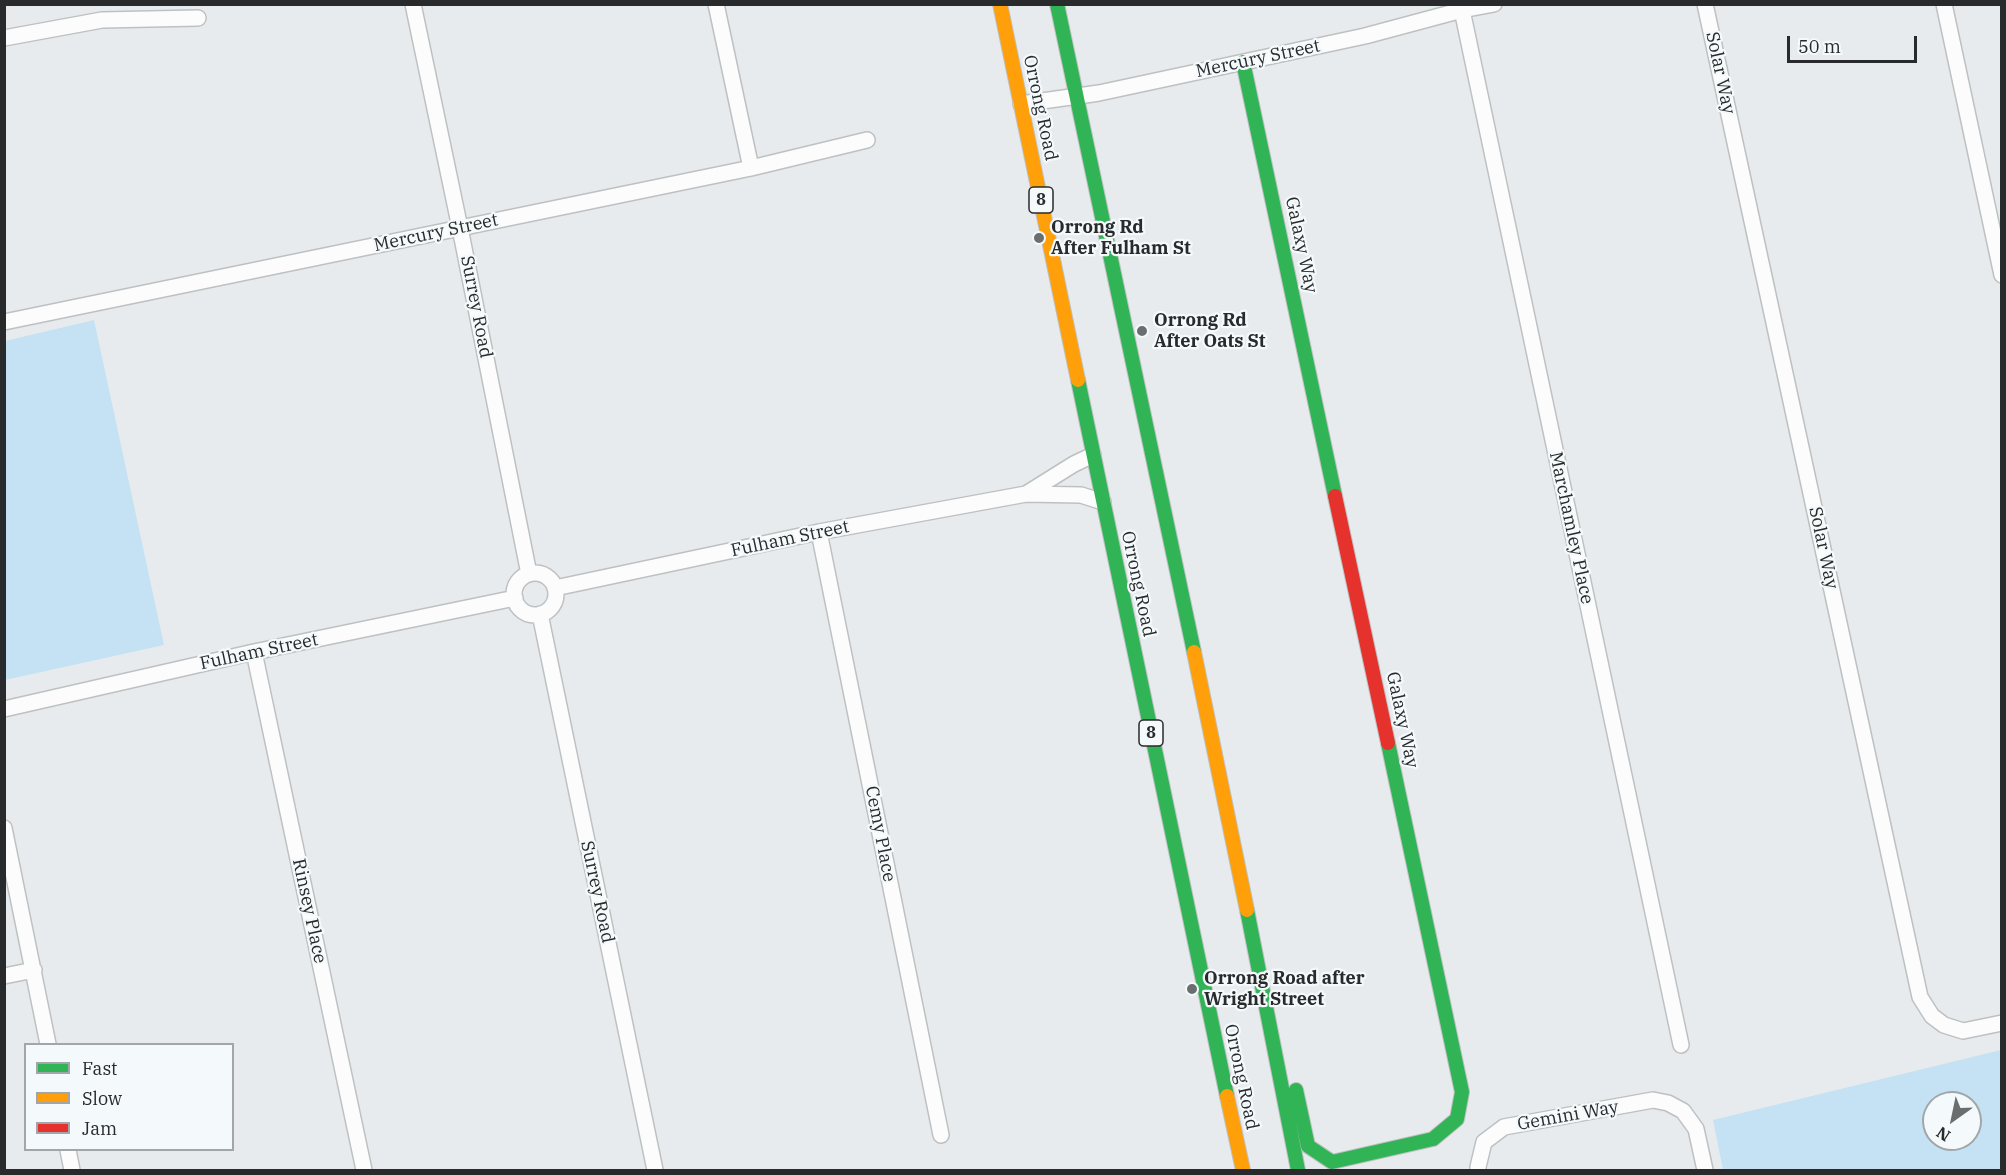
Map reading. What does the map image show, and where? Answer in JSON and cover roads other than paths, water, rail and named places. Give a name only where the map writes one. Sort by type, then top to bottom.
[{"type":"main road","name":"Orrong Road","points":[[1000,4],[1243,1170]]},
{"type":"main road","name":"Orrong Road","points":[[1057,4],[1274,1043],[1298,1170]]},
{"type":"main road","name":"Galaxy Way","points":[[1243,62],[1462,1092],[1457,1119],[1433,1139],[1332,1162],[1308,1146],[1293,1076],[1274,1043]]},
{"type":"street","name":"Surrey Road","points":[[413,4],[529,574]]},
{"type":"street","points":[[716,4],[752,168]]},
{"type":"street","name":"Mercury Street","points":[[1021,104],[1078,97],[1365,36],[1462,10],[1494,4]]},
{"type":"street","name":"Solar Way","points":[[1705,4],[1920,997],[1932,1016],[1944,1025],[1963,1031],[2001,1023]]},
{"type":"street","points":[[1944,4],[2001,275]]},
{"type":"street","name":"Marchamley Place","points":[[1462,10],[1681,1045]]},
{"type":"street","points":[[4,38],[102,20],[198,18]]},
{"type":"street","name":"Mercury Street","points":[[5,319],[752,168],[867,140]]},
{"type":"street","name":"Fulham Street","points":[[1026,494],[1074,464],[1094,455]]},
{"type":"street","name":"Fulham Street","points":[[555,588],[819,532],[1026,494],[1081,495],[1103,502]]},
{"type":"street","name":"Cemy Place","points":[[819,532],[941,1135]]},
{"type":"street","points":[[536,573],[548,578],[555,588],[555,602],[546,612],[529,614],[517,603],[515,598],[517,583],[529,574],[536,573]]},
{"type":"street","name":"Fulham Street","points":[[4,709],[254,652],[515,598]]},
{"type":"street","name":"Surrey Road","points":[[540,614],[655,1170]]},
{"type":"street","name":"Rinsey Place","points":[[254,652],[364,1170]]},
{"type":"street","points":[[4,828],[48,1043]]},
{"type":"street","points":[[4,976],[34,970]]},
{"type":"street","name":"Gemini Way","points":[[1478,1170],[1484,1142],[1504,1128],[1653,1100],[1668,1103],[1683,1111],[1696,1129],[1705,1170]]},
{"type":"street","points":[[68,1151],[72,1170]]},
{"type":"place","name":"Orrong Rd After Fulham St","points":[[1039,238]]},
{"type":"place","name":"Orrong Rd After Oats St","points":[[1142,331]]},
{"type":"place","name":"Orrong Road after Wright Street","points":[[1192,989]]}]
